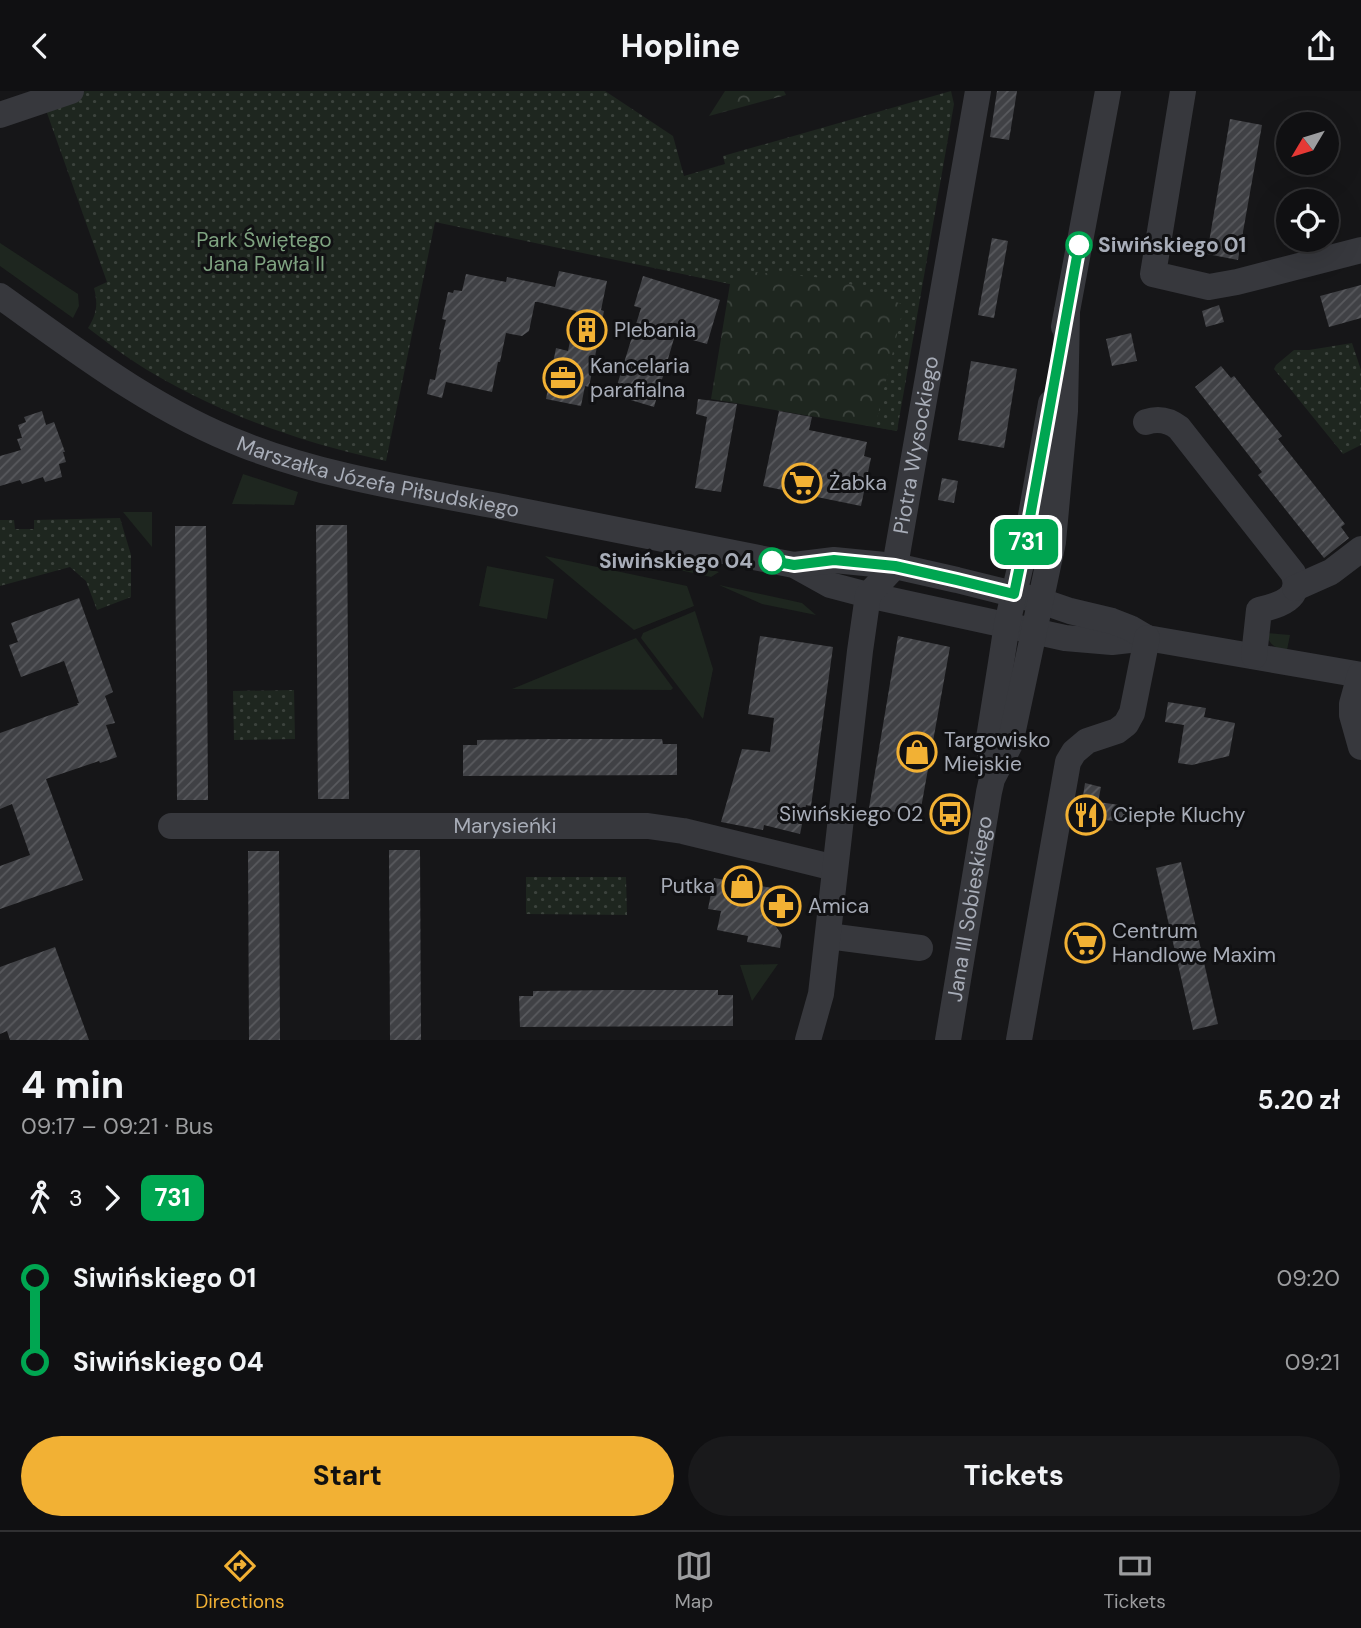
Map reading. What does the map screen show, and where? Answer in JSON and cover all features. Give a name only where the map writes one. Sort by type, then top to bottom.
[{"type":"street","points":[[0,115],[71,91]]},
{"type":"street","name":"Piotra Wysockiego","points":[[895,566],[978,91]]},
{"type":"street","name":"Jana III Sobieskiego","points":[[948,1040],[992,779],[989,738],[1007,624],[1030,517],[1108,91]]},
{"type":"street","points":[[1184,91],[1153,274],[1209,287],[1361,250]]},
{"type":"street","name":"Marszałka Józefa Piłsudskiego","points":[[0,296],[131,386],[205,428],[294,462],[392,486],[794,565],[831,585],[868,595],[1065,638],[1112,642],[1147,638]]},
{"type":"street","name":"Jana III Sobieskiego","points":[[992,779],[1010,744],[1053,542],[1065,411],[1067,312]]},
{"type":"street","points":[[1146,422],[1163,420],[1179,428],[1293,573],[1296,580],[1292,595],[1274,607],[1259,610],[1254,656]]},
{"type":"street","points":[[1295,588],[1331,572],[1361,549]]},
{"type":"street","name":"Marszałka Józefa Piłsudskiego","points":[[794,565],[834,560],[895,566],[1112,621],[1147,638]]},
{"type":"street","points":[[808,1040],[821,994],[868,595],[895,566]]},
{"type":"street","points":[[1018,1040],[1068,762],[1074,752],[1087,741],[1117,731],[1126,724],[1132,713],[1147,638],[1361,675],[1352,703],[1352,715],[1361,747]]},
{"type":"street","name":"Marysieńki","points":[[171,825],[648,826],[683,831],[835,868]]},
{"type":"street","points":[[828,936],[920,948]]},
{"type":"green space","name":"Park Świętego Jana Pawła II","points":[[85,91],[605,91],[673,136],[684,176],[725,164],[723,156],[951,91],[954,104],[897,431],[875,427],[904,305],[837,279],[742,271],[730,284],[435,222],[386,461],[325,446],[238,416],[154,374],[88,328],[96,309],[94,288],[107,282],[47,113],[50,102]]},
{"type":"green space","points":[[725,91],[784,91],[786,95],[709,116]]},
{"type":"green space","points":[[922,137],[897,431],[711,399],[730,284],[689,275]]},
{"type":"green space","points":[[0,243],[78,294],[79,306],[73,318],[0,266]]},
{"type":"green space","points":[[1352,343],[1361,370],[1361,445],[1343,454],[1274,369],[1294,350]]},
{"type":"green space","points":[[243,474],[298,492],[294,505],[232,504]]},
{"type":"green space","points":[[123,512],[152,512],[152,547]]},
{"type":"green space","points":[[120,518],[131,555],[131,597],[97,610],[86,581],[70,567],[0,586],[0,520],[14,520],[15,529],[34,529],[34,520]]},
{"type":"green space","points":[[545,556],[687,586],[694,606],[634,630]]},
{"type":"green space","points":[[667,557],[719,572],[711,577],[666,567]]},
{"type":"green space","points":[[487,566],[554,579],[547,619],[479,606]]},
{"type":"green space","points":[[719,585],[802,603],[816,615],[762,604]]},
{"type":"green space","points":[[695,611],[713,669],[703,719],[641,638],[643,633]]},
{"type":"green space","points":[[1266,633],[1290,635],[1287,650],[1273,645]]},
{"type":"green space","points":[[636,638],[673,688],[671,690],[512,689]]},
{"type":"green space","points":[[294,690],[295,739],[234,740],[233,691]]},
{"type":"green space","points":[[526,877],[626,877],[627,915],[526,914]]},
{"type":"green space","points":[[778,964],[752,1001],[740,965]]},
{"type":"building","points":[[997,91],[1017,91],[1009,140],[990,137]]},
{"type":"building","points":[[1230,119],[1262,125],[1238,260],[1207,254]]},
{"type":"building","points":[[992,238],[1008,241],[994,318],[978,315]]},
{"type":"building","points":[[559,271],[607,281],[589,387],[585,386],[581,406],[546,399],[556,348],[568,351],[576,311],[538,302],[535,302],[529,331],[522,336],[506,333],[492,392],[446,382],[442,398],[427,394],[430,379],[435,380],[446,320],[442,319],[448,292],[462,291],[466,274],[506,282],[507,277],[555,287]]},
{"type":"building","points":[[643,276],[720,300],[707,344],[675,335],[654,407],[614,395],[641,308],[634,306]]},
{"type":"building","points":[[1361,285],[1361,318],[1329,327],[1320,296]]},
{"type":"building","points":[[1219,305],[1224,322],[1206,327],[1202,311]]},
{"type":"building","points":[[1131,333],[1137,361],[1112,366],[1106,339]]},
{"type":"building","points":[[971,361],[1017,369],[1004,448],[958,440]]},
{"type":"building","points":[[1221,366],[1231,378],[1234,376],[1282,436],[1278,439],[1345,524],[1341,527],[1349,538],[1324,558],[1258,475],[1262,472],[1195,387]]},
{"type":"building","points":[[698,399],[737,404],[721,492],[695,488],[707,417],[696,414]]},
{"type":"building","points":[[42,411],[46,425],[54,422],[65,452],[66,462],[59,464],[62,477],[45,482],[43,477],[22,484],[20,480],[0,486],[0,456],[21,450],[17,439],[22,438],[18,425],[26,422],[24,417]]},
{"type":"building","points":[[779,411],[812,417],[809,430],[867,442],[864,456],[871,458],[861,506],[763,486]]},
{"type":"building","points":[[942,478],[958,481],[954,503],[938,500]]},
{"type":"building","points":[[316,525],[347,525],[349,799],[318,799]]},
{"type":"building","points":[[175,526],[206,526],[208,800],[177,800]]},
{"type":"building","points":[[79,598],[113,692],[105,696],[115,723],[106,725],[117,757],[46,779],[83,880],[0,909],[0,866],[30,855],[12,804],[0,809],[0,733],[79,703],[64,661],[21,677],[9,645],[18,642],[11,623]]},
{"type":"building","points":[[760,636],[833,647],[811,806],[806,805],[800,834],[764,825],[763,830],[721,822],[742,749],[770,752],[774,718],[748,714]]},
{"type":"building","points":[[898,636],[950,647],[921,808],[904,804],[903,811],[895,812],[869,808]]},
{"type":"building","points":[[1168,702],[1206,708],[1204,717],[1235,723],[1229,756],[1192,765],[1178,763],[1184,725],[1165,722]]},
{"type":"building","points":[[662,739],[663,744],[677,744],[677,775],[463,776],[463,745],[477,745],[477,740]]},
{"type":"building","points":[[1085,783],[1101,787],[1098,802],[1134,807],[1131,824],[1080,816]]},
{"type":"building","points":[[389,850],[420,850],[421,1040],[390,1040]]},
{"type":"building","points":[[248,851],[279,851],[280,1040],[249,1040]]},
{"type":"building","points":[[1181,862],[1218,1024],[1193,1030],[1156,868]]},
{"type":"building","points":[[714,878],[790,891],[785,918],[775,925],[782,935],[780,948],[747,942],[748,936],[717,930],[721,911],[708,909]]},
{"type":"building","points":[[55,947],[89,1040],[10,1040],[7,1031],[0,1034],[0,967]]},
{"type":"building","points":[[718,990],[718,995],[733,995],[733,1026],[520,1027],[519,996],[533,996],[533,991]]},
{"type":"bus line","name":"731","points":[[772,561],[794,565],[834,560],[895,566],[1014,594],[1079,245]]},
{"type":"place","name":"Siwińskiego 01","points":[[1079,245]]},
{"type":"place","name":"Plebania","points":[[587,330]]},
{"type":"place","name":"Kancelaria parafialna","points":[[563,378]]},
{"type":"place","name":"Żabka","points":[[802,483]]},
{"type":"place","name":"Siwińskiego 04","points":[[772,561]]},
{"type":"place","name":"Targowisko Miejskie","points":[[917,752]]},
{"type":"place","name":"Siwińskiego 02","points":[[950,814]]},
{"type":"place","name":"Ciepłe Kluchy","points":[[1086,815]]},
{"type":"place","name":"Putka","points":[[742,886]]},
{"type":"place","name":"Amica","points":[[781,906]]},
{"type":"place","name":"Centrum Handlowe Maxim","points":[[1085,943]]}]
